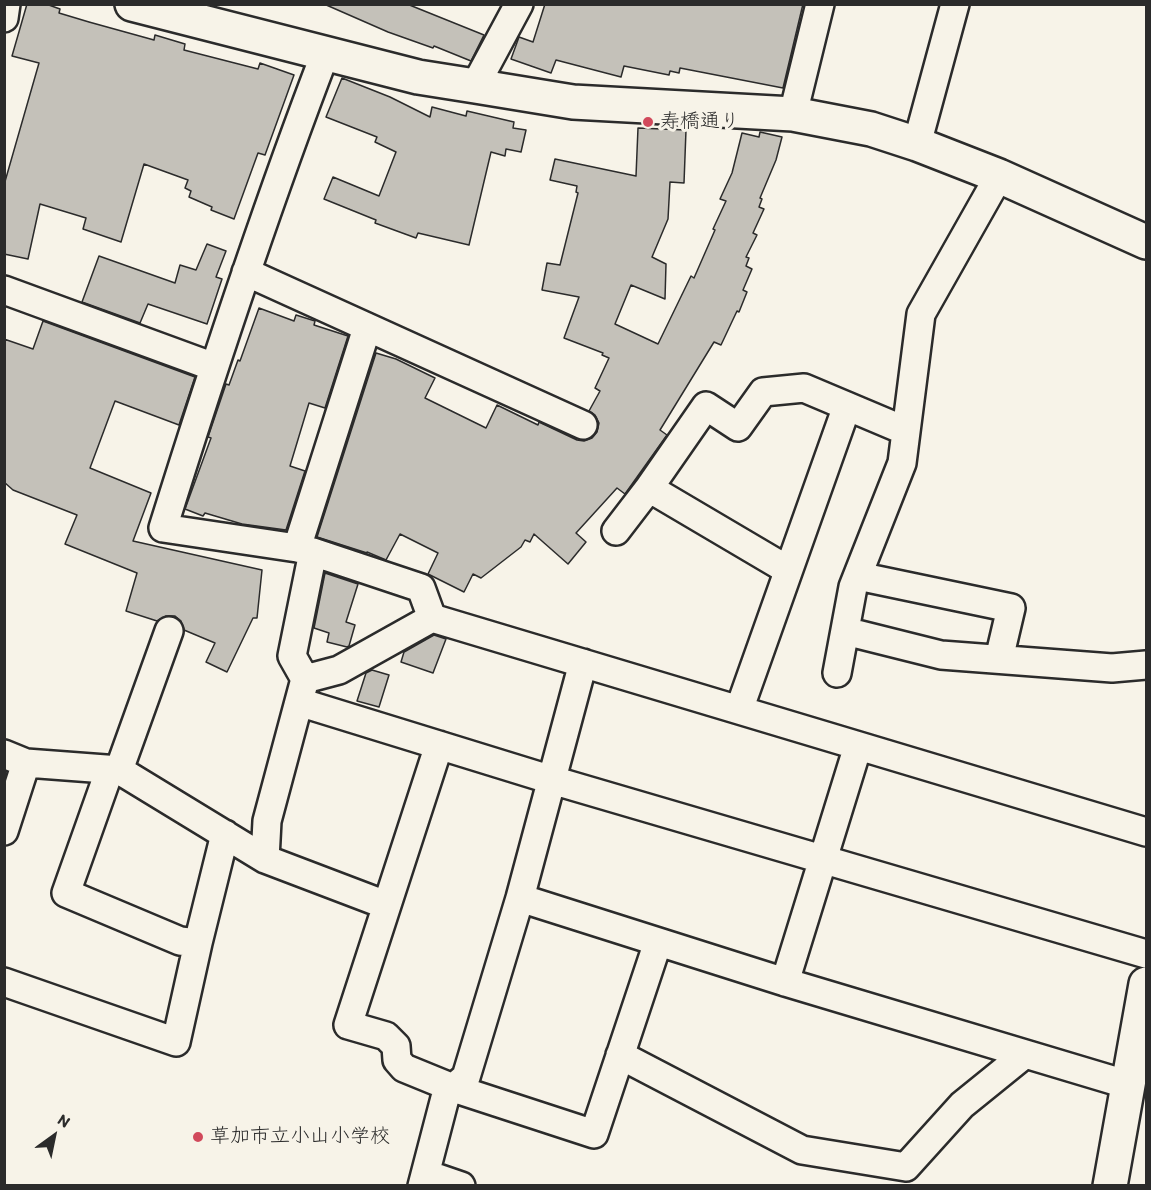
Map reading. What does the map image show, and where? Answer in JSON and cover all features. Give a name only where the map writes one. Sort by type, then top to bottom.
[{"type":"street","points":[[4,18],[6,4]]},
{"type":"street","points":[[132,4],[418,77],[475,87],[573,102],[800,115],[871,129],[999,176],[1146,242]]},
{"type":"street","points":[[475,87],[519,4]]},
{"type":"street","points":[[800,115],[819,4]]},
{"type":"street","points":[[917,144],[955,4]]},
{"type":"street","points":[[325,54],[246,272],[163,528],[305,550],[421,588],[432,618]]},
{"type":"street","points":[[837,673],[853,587],[902,463],[921,314],[999,176]]},
{"type":"street","points":[[246,272],[583,425]]},
{"type":"street","points":[[4,290],[214,367]]},
{"type":"street","points":[[265,859],[267,821],[302,691],[292,657],[305,550],[367,328]]},
{"type":"street","points":[[616,531],[706,406],[738,427],[763,392],[804,388],[906,431]]},
{"type":"street","points":[[739,710],[847,406]]},
{"type":"street","points":[[649,488],[788,570]]},
{"type":"street","points":[[858,576],[1011,608],[999,659]]},
{"type":"street","points":[[302,691],[432,618],[1146,832]]},
{"type":"street","points":[[168,630],[66,893],[180,941],[198,944]]},
{"type":"street","points":[[845,631],[941,655],[1112,668],[1146,665]]},
{"type":"street","points":[[461,1185],[424,1180],[446,1094],[466,1077],[520,898],[583,663]]},
{"type":"street","points":[[302,691],[439,745],[1146,954]]},
{"type":"street","points":[[439,745],[348,1025],[386,1036],[396,1046],[397,1060],[404,1068],[453,1088],[594,1134],[657,942]]},
{"type":"street","points":[[785,982],[858,746]]},
{"type":"street","points":[[4,831],[15,759],[114,770],[265,859],[386,905]]},
{"type":"street","points":[[4,982],[176,1042],[225,834]]},
{"type":"street","points":[[520,898],[785,982],[1129,1085]]},
{"type":"street","points":[[1110,1185],[1146,984]]},
{"type":"street","points":[[620,1055],[802,1150],[906,1167],[962,1105],[1025,1054]]},
{"type":"building","points":[[27,4],[46,4],[60,9],[59,13],[89,22],[154,40],[155,35],[185,44],[184,50],[258,69],[260,63],[294,75],[265,155],[258,153],[234,219],[211,210],[212,207],[189,197],[191,191],[185,188],[188,180],[144,164],[121,242],[83,229],[86,218],[40,204],[28,259],[4,254],[4,185],[39,63],[12,56]]},
{"type":"building","points":[[324,4],[407,4],[484,35],[471,61],[434,46],[433,48],[388,32]]},
{"type":"building","points":[[545,4],[803,4],[783,88],[680,68],[679,73],[670,71],[669,75],[624,66],[621,77],[556,60],[551,73],[511,59],[519,37],[533,42]]},
{"type":"building","points":[[342,78],[390,97],[430,117],[432,107],[466,116],[467,111],[514,122],[513,128],[526,130],[521,152],[506,149],[505,156],[491,152],[469,245],[418,233],[416,238],[375,223],[376,220],[324,199],[333,177],[379,196],[396,152],[375,142],[377,137],[326,117]]},
{"type":"building","points":[[638,128],[686,130],[684,183],[670,182],[668,219],[652,257],[666,264],[665,299],[631,285],[615,324],[658,344],[691,276],[694,278],[715,230],[713,229],[726,201],[720,199],[732,173],[742,133],[759,137],[760,132],[782,137],[776,160],[760,198],[762,199],[759,207],[764,209],[753,233],[757,235],[746,257],[749,258],[746,266],[752,269],[743,290],[747,292],[739,312],[737,311],[721,345],[714,342],[660,430],[667,435],[625,494],[617,488],[576,533],[586,542],[568,564],[534,534],[530,542],[525,540],[521,547],[481,578],[473,574],[464,592],[428,574],[438,553],[400,534],[386,560],[317,537],[376,353],[396,359],[435,378],[425,398],[486,428],[497,405],[538,425],[539,422],[577,440],[584,441],[592,438],[597,432],[599,423],[595,415],[589,411],[600,391],[595,388],[609,358],[602,355],[603,353],[564,338],[579,297],[542,290],[547,263],[560,265],[578,193],[576,192],[577,186],[550,180],[555,159],[636,176]]},
{"type":"building","points":[[207,244],[226,251],[216,277],[222,279],[207,324],[148,304],[140,323],[82,302],[99,256],[175,283],[180,265],[196,270]]},
{"type":"building","points":[[259,308],[294,321],[296,315],[315,321],[314,325],[348,336],[325,408],[309,403],[290,466],[305,471],[286,530],[242,524],[205,513],[203,516],[185,509],[211,438],[208,437],[226,384],[229,385],[238,360],[240,361]]},
{"type":"building","points":[[43,321],[195,377],[179,425],[115,401],[90,468],[151,493],[133,541],[262,570],[257,618],[253,618],[227,672],[206,662],[215,643],[184,630],[181,621],[175,616],[166,616],[157,621],[126,611],[137,573],[65,544],[77,515],[13,490],[4,482],[4,339],[33,349]]},
{"type":"building","points":[[325,573],[358,584],[346,622],[355,625],[347,647],[327,642],[329,633],[314,628]]},
{"type":"building","points":[[434,635],[446,639],[433,673],[401,662],[404,652]]},
{"type":"building","points":[[372,670],[389,675],[379,707],[357,701],[366,673]]},
{"type":"place","name":"寿橋通り","points":[[648,122]]},
{"type":"place","name":"草加市立小山小学校","points":[[198,1137]]}]
